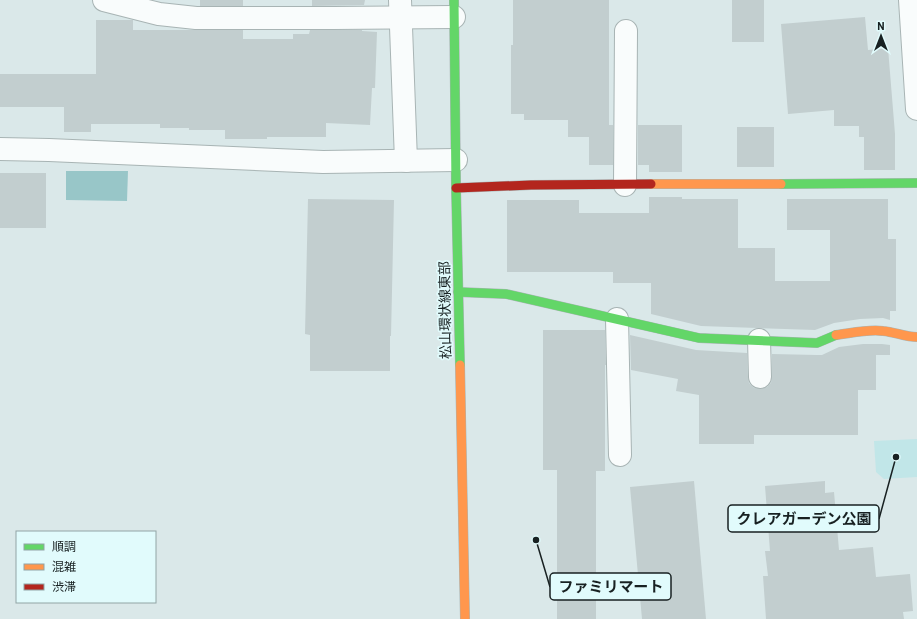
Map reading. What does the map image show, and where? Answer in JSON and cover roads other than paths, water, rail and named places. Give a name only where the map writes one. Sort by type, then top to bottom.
[{"type":"street","points":[[104,0],[159,14],[196,9],[334,18],[400,9],[454,8]]},
{"type":"street","points":[[910,0],[917,109]]},
{"type":"street","name":"松山環状線東部","points":[[454,8],[456,188],[465,619]]},
{"type":"street","points":[[400,9],[406,161]]},
{"type":"street","points":[[625,185],[626,31]]},
{"type":"street","points":[[0,149],[315,162],[456,160]]},
{"type":"street","points":[[456,188],[532,185],[917,183]]},
{"type":"street","points":[[458,292],[506,294],[699,338],[817,343],[836,335],[862,331],[883,331],[910,337],[917,337]]},
{"type":"street","points":[[617,319],[620,455]]},
{"type":"street","points":[[759,340],[760,377]]},
{"type":"place","name":"クレアガーデン公園","points":[[896,457]]},
{"type":"place","name":"ファミリマート","points":[[536,540]]}]
